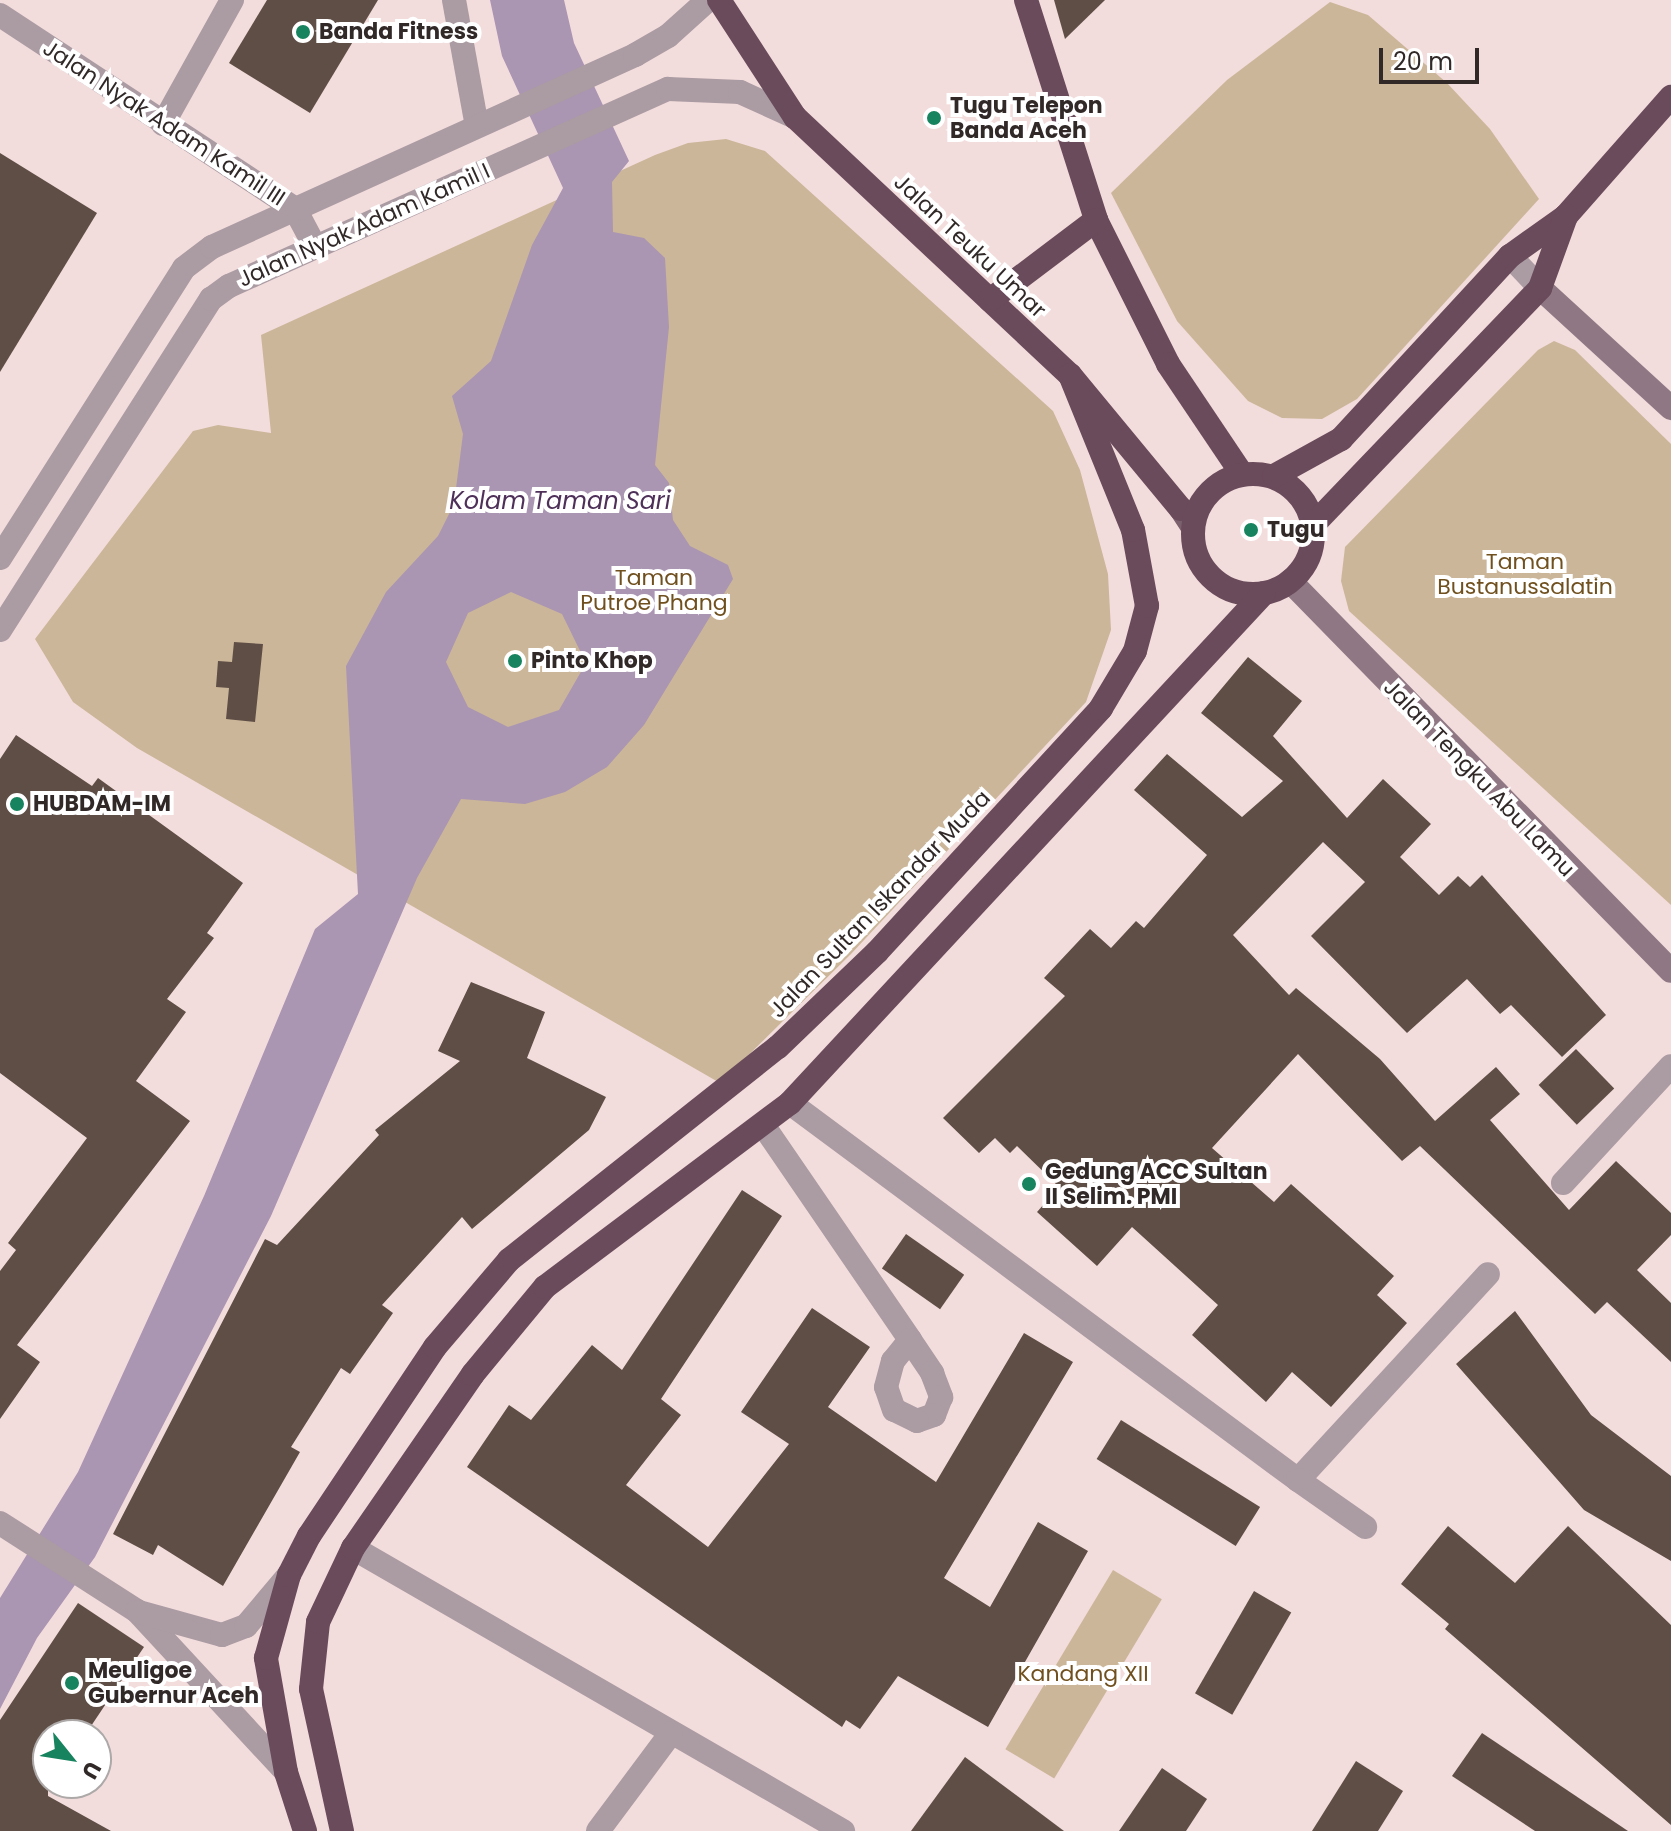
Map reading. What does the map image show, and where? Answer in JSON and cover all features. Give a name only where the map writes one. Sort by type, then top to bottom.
[{"type":"highway","name":"Jalan Teuku Umar","points":[[719,0],[795,117],[1070,375],[1187,518]]},
{"type":"highway","points":[[1026,0],[1096,220],[1168,364],[1242,474]]},
{"type":"highway","points":[[1264,593],[1231,589],[1204,570],[1187,518],[1209,492],[1242,474],[1274,476],[1341,439],[1510,256],[1566,216],[1671,97]]},
{"type":"highway","points":[[1314,524],[1540,288],[1566,216]]},
{"type":"highway","points":[[990,300],[1096,220]]},
{"type":"highway","name":"Jalan Sultan Iskandar Muda","points":[[266,1658],[289,1575],[435,1347],[509,1260],[778,1047],[877,952],[1101,708],[1135,651],[1147,606],[1133,530],[1070,375]]},
{"type":"highway","points":[[342,1831],[320,1748],[309,1660],[318,1622],[353,1548],[473,1374],[545,1287],[790,1103],[1264,593],[1290,581],[1311,553],[1314,524],[1304,500],[1274,476]]},
{"type":"highway","points":[[305,1831],[286,1772],[266,1658],[309,1660]]},
{"type":"street","points":[[163,124],[232,0]]},
{"type":"street","points":[[454,0],[477,126]]},
{"type":"street","name":"Jalan Nyak Adam Kamil I","points":[[0,558],[184,268],[212,247],[607,67],[668,36],[708,0]]},
{"type":"street","name":"Jalan Nyak Adam Kamil III","points":[[0,15],[295,209],[313,243]]},
{"type":"street","name":"Jalan Nyak Adam Kamil I","points":[[0,630],[211,299],[313,243],[668,89],[704,87],[740,92],[795,117]]},
{"type":"street","points":[[1510,256],[1540,288],[1671,408]]},
{"type":"street","name":"Jalan Tengku Abu Lamu","points":[[1290,581],[1671,971]]},
{"type":"street","points":[[1563,1183],[1671,1066]]},
{"type":"street","points":[[790,1103],[1365,1527]]},
{"type":"street","points":[[763,1125],[910,1340]]},
{"type":"street","points":[[1298,1480],[1488,1274]]},
{"type":"street","points":[[7,1527],[137,1611],[286,1772]]},
{"type":"street","points":[[353,1548],[843,1831]]},
{"type":"street","points":[[137,1611],[222,1635],[246,1626],[289,1575]]},
{"type":"street","points":[[598,1831],[671,1733]]},
{"type":"green space","points":[[1330,2],[1368,15],[1447,83],[1490,129],[1539,199],[1357,399],[1322,419],[1282,418],[1248,401],[1177,321],[1111,193],[1227,80]]},
{"type":"green space","name":"Taman Putroe Phang","points":[[726,139],[765,151],[1053,411],[1080,470],[1108,574],[1111,630],[1086,702],[851,954],[720,1083],[137,748],[73,702],[35,639],[193,431],[218,425],[271,433],[261,335],[655,155],[688,143]]},
{"type":"green space","name":"Taman Bustanussalatin","points":[[1554,341],[1575,350],[1671,444],[1671,905],[1349,611],[1341,581],[1345,547],[1538,350]]},
{"type":"green space","name":"Kandang XII","points":[[1113,1570],[1162,1599],[1054,1779],[1005,1749]]},
{"type":"water","name":"Kolam Taman Sari","points":[[490,0],[564,0],[574,43],[629,161],[612,182],[613,232],[644,238],[665,258],[669,327],[655,465],[669,483],[673,520],[690,546],[728,565],[733,579],[644,725],[607,767],[565,792],[525,804],[461,799],[417,878],[271,1216],[95,1557],[37,1638],[0,1709],[0,1598],[78,1472],[204,1196],[315,929],[358,894],[346,666],[386,592],[438,536],[454,504],[463,434],[452,396],[491,361],[532,245],[563,188],[502,56]],"holes":[[[511,592],[562,614],[586,663],[559,710],[508,727],[468,707],[446,662],[468,613]]]},
{"type":"building","name":"Banda Fitness","points":[[267,0],[378,0],[310,113],[229,63]]},
{"type":"building","points":[[1054,0],[1105,0],[1065,39]]},
{"type":"building","points":[[0,153],[97,213],[0,372]]},
{"type":"building","points":[[234,642],[263,644],[255,722],[226,719],[229,688],[216,687],[218,661],[232,662]]},
{"type":"building","points":[[1248,657],[1302,701],[1273,736],[1347,818],[1383,779],[1431,824],[1400,857],[1439,895],[1458,876],[1470,887],[1482,875],[1606,1015],[1562,1057],[1511,1005],[1500,1014],[1467,979],[1407,1033],[1311,936],[1365,882],[1323,842],[1233,935],[1289,995],[1296,988],[1380,1059],[1435,1121],[1496,1067],[1520,1094],[1490,1120],[1569,1210],[1616,1161],[1671,1213],[1671,1235],[1637,1270],[1671,1303],[1671,1362],[1607,1302],[1595,1314],[1420,1146],[1402,1161],[1298,1054],[1212,1148],[1274,1202],[1291,1184],[1394,1276],[1377,1295],[1407,1323],[1331,1407],[1292,1372],[1266,1402],[1192,1335],[1218,1305],[1132,1227],[1097,1266],[1037,1212],[1059,1187],[1017,1146],[1010,1153],[995,1138],[979,1153],[943,1118],[1065,996],[1044,978],[1090,929],[1111,948],[1136,921],[1144,928],[1207,855],[1134,790],[1167,754],[1242,817],[1283,781],[1201,713]]},
{"type":"building","points":[[16,735],[92,786],[98,778],[243,883],[207,933],[214,938],[167,999],[186,1012],[136,1081],[190,1121],[17,1345],[40,1362],[0,1419],[0,1271],[16,1250],[8,1243],[87,1138],[0,1073],[0,759]]},
{"type":"building","points":[[471,982],[545,1012],[527,1058],[606,1097],[589,1130],[472,1229],[462,1217],[382,1305],[393,1313],[350,1374],[341,1368],[291,1447],[300,1452],[223,1586],[158,1545],[153,1555],[113,1534],[265,1239],[277,1245],[379,1135],[375,1130],[460,1061],[438,1051]]},
{"type":"building","points":[[1576,1049],[1614,1089],[1577,1125],[1539,1085]]},
{"type":"building","points":[[742,1190],[782,1216],[661,1399],[681,1415],[626,1485],[708,1547],[789,1444],[741,1412],[812,1308],[870,1347],[828,1407],[936,1482],[1024,1333],[1073,1362],[944,1578],[990,1607],[1038,1522],[1088,1551],[988,1727],[898,1676],[860,1729],[846,1720],[842,1727],[467,1467],[509,1405],[531,1420],[592,1345],[622,1370]]},
{"type":"building","points":[[906,1234],[964,1275],[940,1309],[882,1268]]},
{"type":"building","points":[[1515,1311],[1591,1415],[1671,1476],[1671,1561],[1584,1510],[1456,1364]]},
{"type":"building","points":[[1121,1420],[1260,1507],[1236,1546],[1097,1459]]},
{"type":"building","points":[[1448,1526],[1515,1583],[1568,1526],[1671,1625],[1671,1825],[1445,1629],[1449,1624],[1401,1584]]},
{"type":"building","points":[[1254,1591],[1291,1612],[1232,1715],[1195,1693]]},
{"type":"building","name":"Meuligoe Gubernur Aceh","points":[[78,1603],[144,1647],[96,1719],[32,1719],[32,1799],[53,1799],[111,1831],[0,1831],[0,1720]]},
{"type":"building","points":[[1482,1733],[1628,1831],[1535,1831],[1452,1776]]},
{"type":"building","points":[[965,1757],[1064,1831],[911,1831]]},
{"type":"building","points":[[1356,1761],[1403,1791],[1378,1831],[1312,1831]]},
{"type":"building","points":[[1162,1768],[1207,1799],[1186,1831],[1119,1831]]},
{"type":"place","name":"Banda Fitness","points":[[303,32]]},
{"type":"place","name":"Tugu Telepon Banda Aceh","points":[[934,118]]},
{"type":"place","name":"Tugu","points":[[1251,530]]},
{"type":"place","name":"Pinto Khop","points":[[515,661]]},
{"type":"place","name":"HUBDAM-IM","points":[[17,804]]},
{"type":"place","name":"Gedung ACC Sultan II Selim. PMI","points":[[1029,1184]]},
{"type":"place","name":"Meuligoe Gubernur Aceh","points":[[72,1683]]}]
